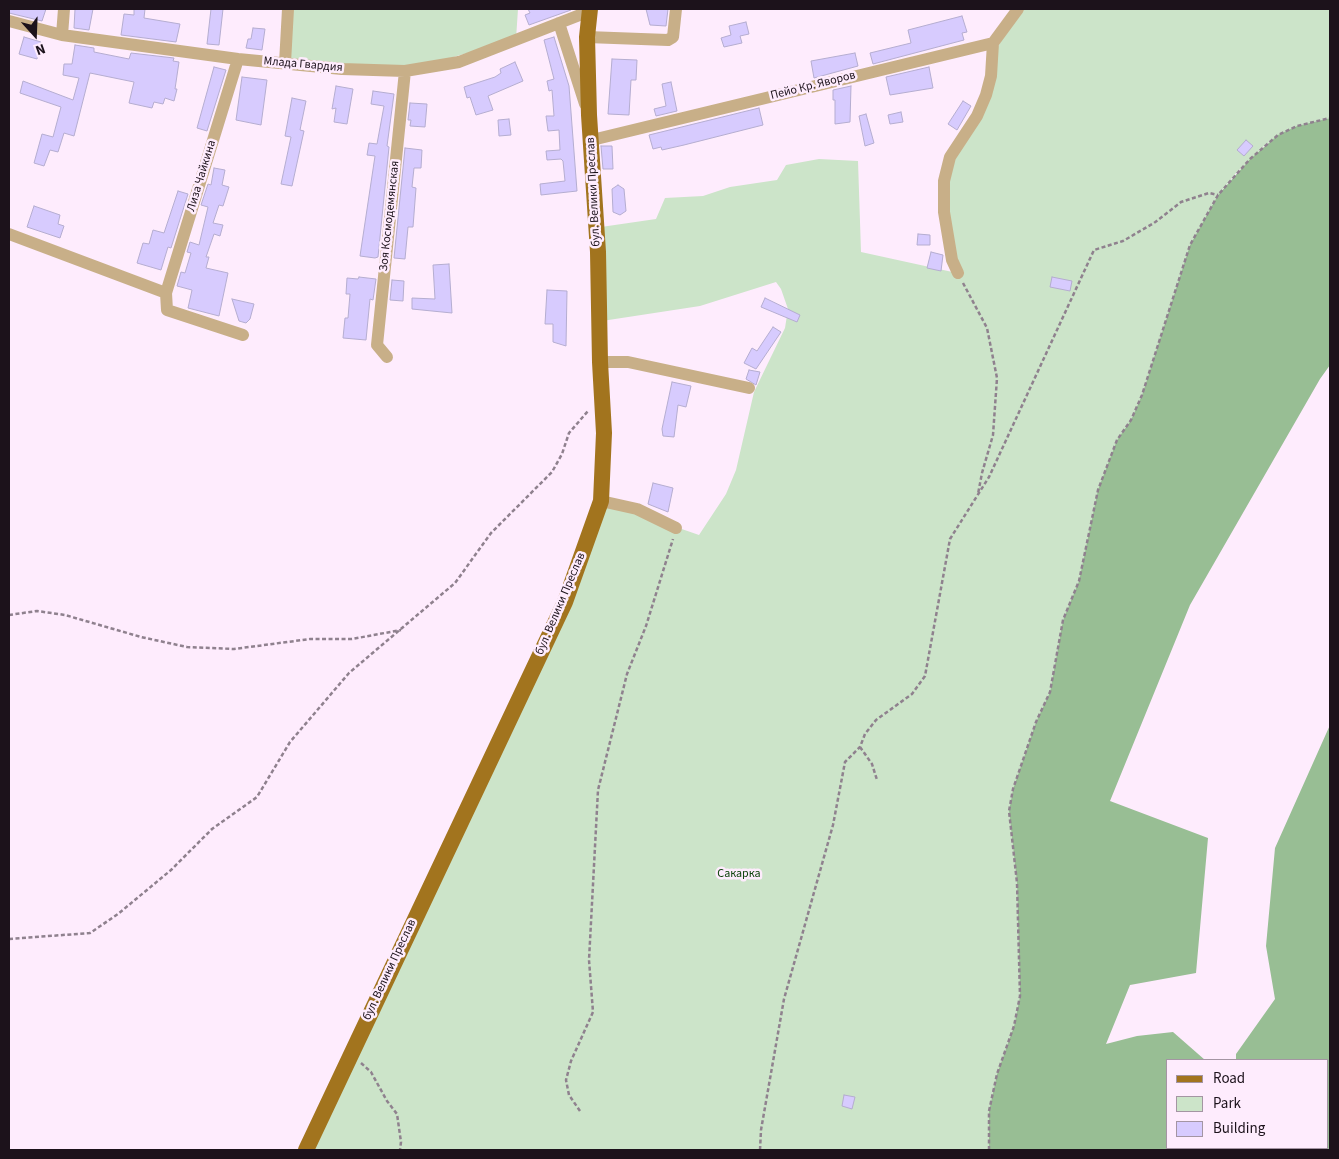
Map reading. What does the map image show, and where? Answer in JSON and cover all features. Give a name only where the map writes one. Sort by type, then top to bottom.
[{"type":"main road","name":"бул. Велики Преслав","points":[[306,1150],[565,602],[601,502],[604,433],[600,362],[598,252],[589,115],[587,38],[590,10]]},
{"type":"street","points":[[62,35],[64,9]]},
{"type":"street","points":[[285,63],[288,9]]},
{"type":"street","points":[[587,38],[668,40],[673,37],[676,9]]},
{"type":"street","points":[[958,273],[952,260],[944,212],[944,181],[950,157],[977,116],[986,95],[991,76],[993,43],[1018,9]]},
{"type":"street","name":"Млада Гвардия","points":[[9,21],[62,35],[238,59],[342,69],[405,71],[459,62],[590,10]]},
{"type":"street","points":[[559,23],[589,115]]},
{"type":"street","name":"Пейо Кр. Яворов","points":[[592,140],[993,43]]},
{"type":"street","name":"Лиза Чайкина","points":[[166,293],[238,59]]},
{"type":"street","name":"Зоя Космодемянская","points":[[387,357],[377,345],[405,71]]},
{"type":"street","points":[[9,234],[166,293],[167,310],[243,335]]},
{"type":"street","points":[[600,362],[628,362],[750,388]]},
{"type":"street","points":[[601,502],[637,509],[676,528]]},
{"type":"path","points":[[988,1150],[989,1111],[997,1074],[1014,1026],[1020,996],[1017,883],[1009,811],[1013,789],[1036,722],[1050,692],[1063,620],[1079,581],[1098,490],[1117,440],[1130,420],[1142,395],[1190,245],[1218,195],[1250,159],[1278,135],[1297,126],[1330,118]]},
{"type":"path","points":[[760,1150],[762,1120],[784,999],[832,824],[845,762],[860,747],[864,734],[876,720],[912,694],[926,676],[950,539],[978,495],[1046,357],[1094,250],[1124,241],[1154,223],[1181,202],[1209,193],[1218,195]]},
{"type":"path","points":[[958,273],[987,328],[998,378],[993,435],[978,495]]},
{"type":"path","points":[[9,939],[90,933],[118,914],[171,870],[212,829],[257,797],[290,742],[349,673],[403,630],[455,583],[491,533],[552,472],[562,454],[570,433],[586,413],[601,387]]},
{"type":"path","points":[[580,1111],[569,1095],[566,1080],[571,1061],[593,1012],[590,960],[598,790],[627,674],[646,626],[676,528]]},
{"type":"path","points":[[9,615],[37,611],[56,614],[141,637],[187,647],[234,649],[310,639],[352,640],[403,630]]},
{"type":"path","points":[[860,747],[872,764],[877,780]]},
{"type":"path","points":[[349,1056],[364,1064],[371,1072],[387,1101],[397,1114],[401,1142],[400,1150]]},
{"type":"green space","points":[[288,9],[518,9],[516,39],[405,71],[285,63]]},
{"type":"green space","name":"Сакарка","points":[[1018,9],[1330,9],[1330,118],[1297,126],[1266,144],[1236,173],[1218,195],[1190,245],[1142,395],[1131,420],[1117,440],[1079,581],[1063,620],[1050,692],[1036,722],[1013,789],[1009,811],[1017,883],[1020,996],[1014,1026],[997,1074],[989,1111],[989,1150],[306,1150],[565,602],[601,501],[699,535],[726,494],[736,470],[754,392],[785,328],[788,309],[781,289],[776,282],[700,306],[602,321],[601,227],[656,219],[665,198],[703,196],[730,187],[777,180],[786,165],[819,159],[858,161],[861,252],[957,273],[944,181],[977,116],[992,58]]},
{"type":"green space","points":[[1330,118],[1330,365],[1320,379],[1190,605],[1110,801],[1208,838],[1196,973],[1130,985],[1106,1044],[1137,1036],[1173,1032],[1204,1059],[1166,1059],[1166,1149],[1329,1149],[1329,1059],[1236,1059],[1236,1054],[1275,999],[1266,946],[1275,848],[1330,725],[1330,1150],[989,1150],[989,1111],[997,1074],[1014,1026],[1020,996],[1017,883],[1009,811],[1013,789],[1036,722],[1050,692],[1063,620],[1079,581],[1098,490],[1117,440],[1131,420],[1142,395],[1190,245],[1218,195],[1250,159],[1278,135],[1297,126]]},
{"type":"building","points":[[9,9],[46,9],[42,21],[9,13]]},
{"type":"building","points":[[75,9],[93,9],[89,30],[74,28]]},
{"type":"building","points":[[134,9],[145,9],[144,18],[180,24],[176,42],[121,35],[124,14],[134,15]]},
{"type":"building","points":[[211,9],[223,9],[219,45],[207,44]]},
{"type":"building","points":[[528,9],[571,10],[529,25],[525,15],[530,13]]},
{"type":"building","points":[[646,9],[668,9],[666,26],[650,25]]},
{"type":"building","points":[[962,16],[967,32],[962,33],[964,40],[873,64],[870,53],[911,43],[908,30]]},
{"type":"building","points":[[746,22],[749,34],[740,36],[742,43],[724,47],[721,38],[731,35],[729,26]]},
{"type":"building","points":[[253,28],[265,29],[262,50],[246,48],[248,39],[251,39]]},
{"type":"building","points":[[24,37],[41,42],[37,59],[19,54]]},
{"type":"building","points":[[554,37],[569,86],[577,191],[541,195],[540,184],[565,181],[563,161],[561,159],[547,160],[546,151],[560,150],[559,130],[548,131],[546,116],[554,116],[552,90],[549,91],[547,81],[554,79],[544,40]]},
{"type":"building","points":[[75,45],[94,48],[94,52],[129,59],[131,53],[174,58],[173,61],[179,62],[174,101],[165,98],[163,104],[154,102],[152,108],[129,103],[134,82],[90,73],[74,136],[64,133],[58,152],[50,150],[44,166],[34,163],[42,134],[53,137],[61,107],[20,93],[23,81],[73,100],[79,78],[63,75],[64,64],[72,64]]},
{"type":"building","points":[[855,53],[858,66],[814,78],[811,61]]},
{"type":"building","points":[[612,59],[637,60],[636,80],[631,80],[629,115],[608,114]]},
{"type":"building","points":[[515,62],[523,81],[488,96],[493,110],[476,115],[470,97],[467,98],[464,87],[495,77],[501,73],[500,69]]},
{"type":"building","points":[[214,67],[226,70],[207,131],[197,128]]},
{"type":"building","points":[[929,67],[933,88],[890,95],[886,77]]},
{"type":"building","points":[[242,77],[267,80],[261,125],[236,120]]},
{"type":"building","points":[[671,82],[677,111],[656,116],[654,109],[666,106],[662,84]]},
{"type":"building","points":[[336,86],[353,89],[347,124],[334,122],[336,108],[332,109]]},
{"type":"building","points":[[851,86],[850,122],[835,124],[833,90]]},
{"type":"building","points":[[373,91],[394,94],[387,146],[389,147],[378,257],[375,258],[360,256],[375,156],[367,155],[369,143],[377,144],[384,106],[371,104]]},
{"type":"building","points":[[292,98],[306,101],[300,130],[304,131],[292,186],[281,184],[291,137],[285,136]]},
{"type":"building","points":[[963,101],[971,106],[957,130],[948,124]]},
{"type":"building","points":[[410,103],[427,104],[425,127],[410,126],[411,120],[408,120]]},
{"type":"building","points":[[759,108],[763,125],[662,150],[661,147],[653,149],[649,135]]},
{"type":"building","points":[[901,112],[903,122],[890,124],[888,115]]},
{"type":"building","points":[[866,114],[874,143],[865,146],[859,116]]},
{"type":"building","points":[[509,119],[511,135],[499,136],[498,120]]},
{"type":"building","points":[[1246,140],[1253,146],[1244,156],[1237,150]]},
{"type":"building","points":[[601,146],[612,146],[613,169],[603,169]]},
{"type":"building","points":[[405,148],[422,150],[421,168],[414,168],[412,187],[416,188],[413,227],[408,227],[405,259],[394,258]]},
{"type":"building","points":[[214,168],[225,170],[222,185],[229,187],[223,206],[219,205],[213,223],[223,225],[220,236],[214,234],[206,257],[209,257],[206,268],[228,273],[219,316],[188,308],[192,290],[177,286],[181,272],[185,273],[191,253],[187,252],[190,242],[199,245],[208,207],[201,205],[208,184],[211,185]]},
{"type":"building","points":[[618,185],[624,189],[626,211],[620,215],[613,212],[612,189]]},
{"type":"building","points":[[178,191],[188,194],[171,248],[168,247],[161,270],[137,263],[143,243],[149,244],[153,230],[164,233]]},
{"type":"building","points":[[34,206],[60,215],[58,224],[64,226],[60,238],[27,227]]},
{"type":"building","points":[[918,234],[930,235],[930,245],[917,245]]},
{"type":"building","points":[[931,252],[943,255],[941,271],[927,268]]},
{"type":"building","points":[[449,264],[452,313],[412,309],[412,298],[435,299],[433,265]]},
{"type":"building","points":[[359,277],[376,279],[373,300],[370,299],[366,340],[343,338],[345,318],[348,318],[350,294],[346,294],[347,278],[358,279]]},
{"type":"building","points":[[1052,277],[1072,281],[1070,291],[1050,287]]},
{"type":"building","points":[[392,280],[404,281],[403,301],[390,300]]},
{"type":"building","points":[[547,290],[567,291],[566,346],[553,342],[553,324],[545,324]]},
{"type":"building","points":[[765,298],[800,315],[797,322],[761,307]]},
{"type":"building","points":[[232,299],[254,304],[250,319],[246,323],[239,321]]},
{"type":"building","points":[[773,327],[781,332],[756,369],[744,363],[752,348],[757,351]]},
{"type":"building","points":[[749,370],[760,372],[756,385],[746,379]]},
{"type":"building","points":[[672,382],[691,386],[686,407],[678,405],[674,437],[663,436],[662,429]]},
{"type":"building","points":[[653,483],[673,488],[668,512],[648,504]]},
{"type":"building","points":[[844,1095],[855,1097],[852,1109],[842,1106]]}]
